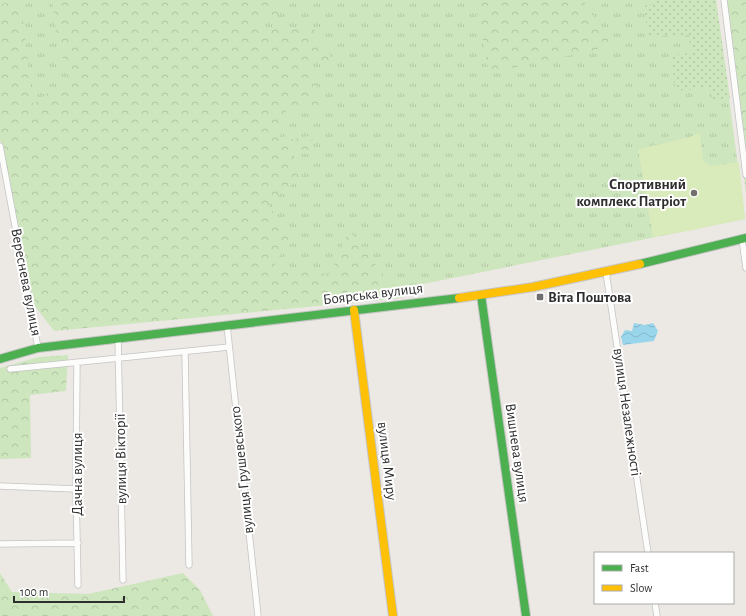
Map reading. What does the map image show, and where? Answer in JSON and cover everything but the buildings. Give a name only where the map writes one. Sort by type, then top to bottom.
[{"type":"street","points":[[724,0],[746,175]]},
{"type":"street","name":"Вереснева вулиця","points":[[0,146],[38,348]]},
{"type":"street","points":[[744,238],[746,268]]},
{"type":"street","name":"Боярська вулиця","points":[[0,359],[38,348],[481,295],[533,287],[606,272],[744,238]]},
{"type":"street","name":"вулиця Незалежності","points":[[606,272],[648,552]]},
{"type":"street","name":"Вишнева вулиця","points":[[481,295],[526,616]]},
{"type":"street","name":"вулиця Миру","points":[[354,310],[393,616]]},
{"type":"street","name":"вулиця Грушевського","points":[[227,325],[258,616]]},
{"type":"street","name":"вулиця Вікторії","points":[[118,338],[123,580]]},
{"type":"street","points":[[10,369],[229,347]]},
{"type":"street","points":[[185,352],[189,565]]},
{"type":"street","name":"Дачна вулиця","points":[[77,362],[76,489],[78,585]]},
{"type":"street","points":[[0,486],[76,489]]},
{"type":"street","points":[[0,544],[78,543]]},
{"type":"street","points":[[655,604],[657,616]]},
{"type":"green space","points":[[0,0],[716,0],[745,219],[403,288],[57,307],[0,100]]},
{"type":"green space","points":[[52,0],[277,0],[280,13],[242,29],[314,29],[332,59],[310,65],[326,110],[286,110],[279,142],[313,135],[310,153],[294,155],[301,177],[268,204],[289,238],[273,269],[330,274],[349,230],[403,298],[54,331],[31,301],[12,221],[0,139],[0,4],[21,2],[33,105],[52,89],[68,86],[68,63],[59,54]]},
{"type":"green space","points":[[475,0],[583,0],[613,46],[489,73]]},
{"type":"green space","points":[[652,0],[716,0],[730,98],[713,101],[710,88],[675,91],[672,55],[691,53],[689,35],[648,36],[644,6],[653,4]]},
{"type":"green space","points":[[722,0],[746,0],[746,194],[723,3]]},
{"type":"green space","name":"Спортивний комплекс Патріот","points":[[700,133],[703,161],[711,166],[739,162],[745,219],[653,237],[638,149],[687,138]]},
{"type":"green space","points":[[68,355],[66,391],[30,395],[31,458],[0,459],[0,368],[39,357]]},
{"type":"green space","points":[[0,573],[12,592],[88,594],[183,573],[200,590],[213,616],[0,616]]},
{"type":"water","points":[[634,323],[645,325],[653,323],[658,331],[654,341],[623,345],[621,337],[625,330],[632,331]]},
{"type":"traffic: fast","points":[[640,264],[746,238]]},
{"type":"traffic: fast","points":[[481,295],[526,616]]},
{"type":"traffic: fast","points":[[0,359],[38,348],[459,298]]},
{"type":"traffic: slow","points":[[459,298],[533,287],[640,264]]},
{"type":"traffic: slow","points":[[354,310],[393,616]]},
{"type":"place","name":"Спортивний комплекс Патріот","points":[[694,193]]},
{"type":"place","name":"Віта Поштова","points":[[540,297]]}]
